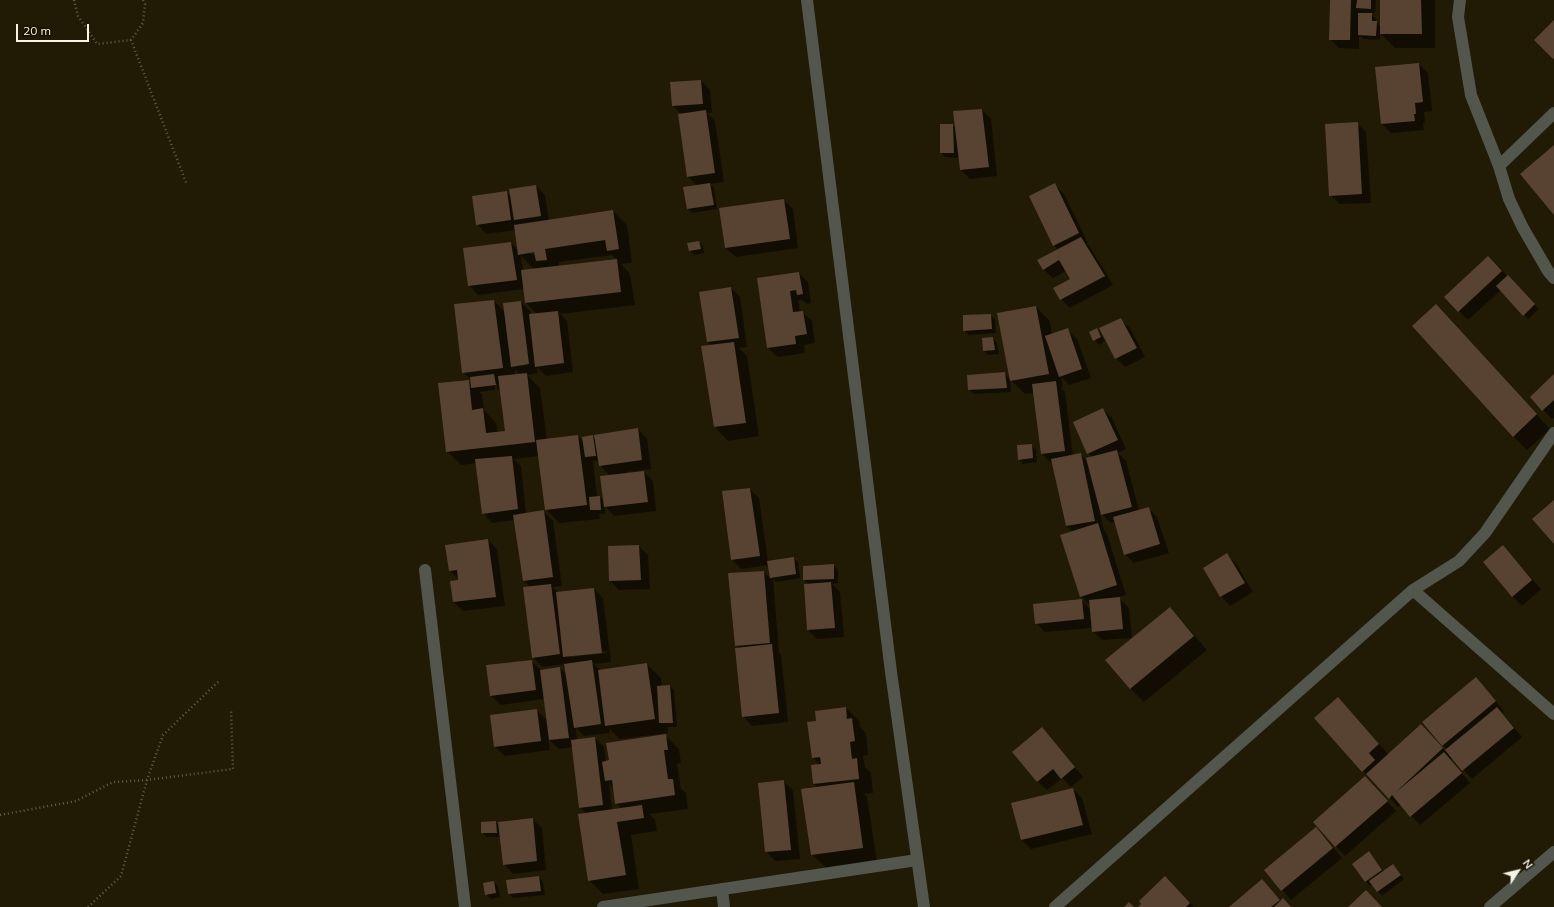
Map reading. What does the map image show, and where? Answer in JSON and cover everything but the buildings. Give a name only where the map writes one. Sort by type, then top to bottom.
[{"type":"street","points":[[807,0],[891,672],[924,907]]},
{"type":"street","points":[[1460,0],[1458,17],[1471,95],[1499,166],[1509,199],[1523,228],[1548,272],[1554,278]]},
{"type":"street","points":[[1499,166],[1554,113]]},
{"type":"street","points":[[1055,907],[1413,590],[1459,561],[1485,533],[1554,433]]},
{"type":"street","points":[[425,570],[465,907]]},
{"type":"street","points":[[1413,590],[1554,714]]},
{"type":"street","points":[[1490,907],[1554,852]]},
{"type":"street","points":[[603,907],[917,860]]},
{"type":"street","points":[[722,890],[724,907]]},
{"type":"path","points":[[74,0],[78,16],[97,44],[131,40],[143,24],[145,4],[142,0]]},
{"type":"path","points":[[131,40],[187,185]]},
{"type":"path","points":[[88,907],[120,876],[147,780],[163,735],[220,680]]},
{"type":"path","points":[[0,815],[76,801],[113,782],[147,780],[233,770],[231,709]]}]
